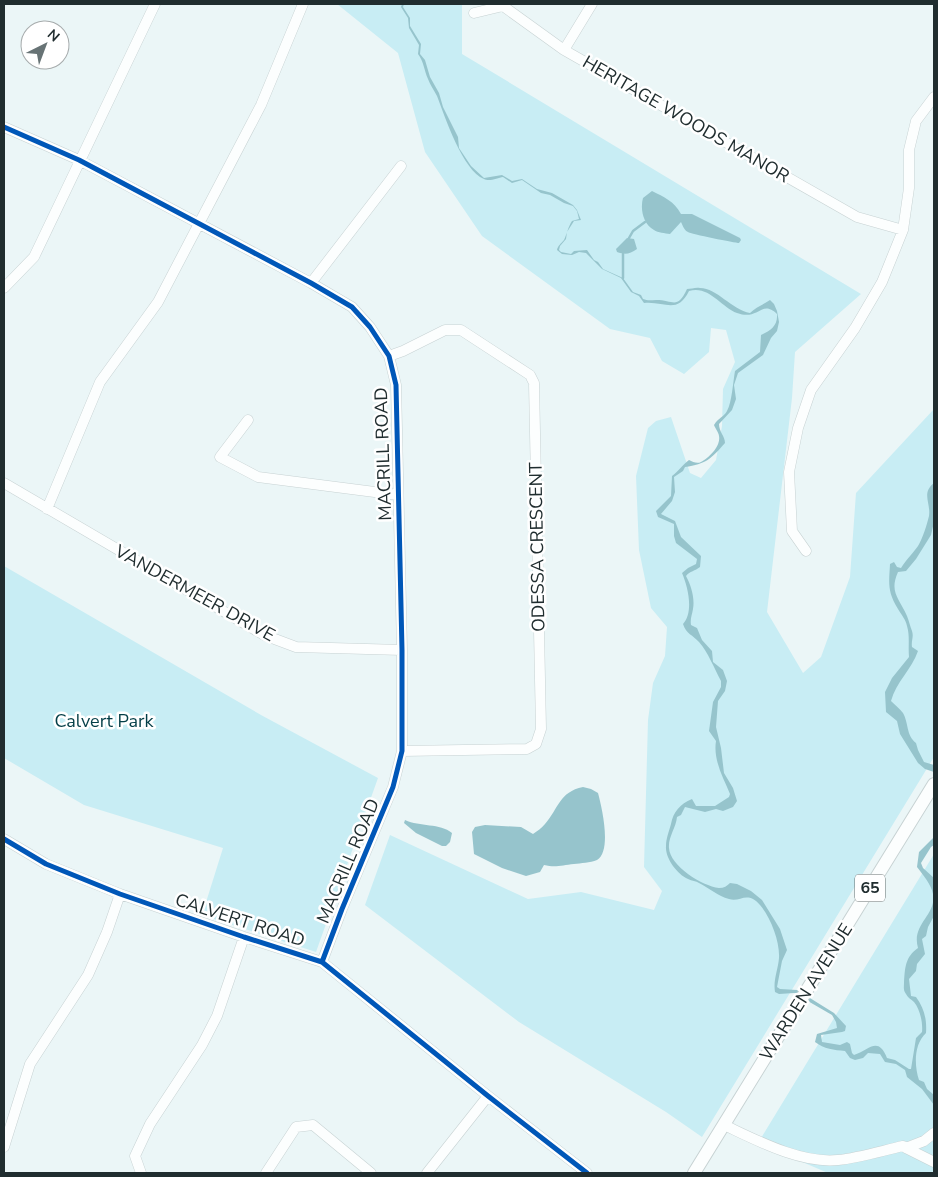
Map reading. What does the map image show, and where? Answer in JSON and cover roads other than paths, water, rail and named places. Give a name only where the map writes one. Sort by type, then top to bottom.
[{"type":"main road","name":"WARDEN AVENUE","points":[[694,1173],[934,784]]},
{"type":"street","points":[[4,288],[34,257],[155,4]]},
{"type":"street","points":[[46,508],[100,382],[158,302],[261,105],[304,4]]},
{"type":"street","points":[[564,50],[592,4]]},
{"type":"street","name":"HERITAGE WOODS MANOR","points":[[474,14],[503,6],[564,50],[857,216],[903,230]]},
{"type":"street","points":[[806,551],[792,531],[789,472],[798,428],[811,390],[855,328],[882,282],[903,230],[909,188],[909,150],[916,121],[934,97]]},
{"type":"street","name":"MACRILL ROAD","points":[[4,127],[79,160],[352,307],[370,327],[389,356],[396,386],[402,650],[402,751],[393,787],[322,962]]},
{"type":"street","points":[[311,284],[401,166]]},
{"type":"street","name":"ODESSA CRESCENT","points":[[389,356],[445,330],[461,330],[530,375],[534,383],[541,729],[536,744],[527,749],[402,751]]},
{"type":"street","points":[[248,420],[220,457],[258,477],[398,495]]},
{"type":"street","name":"VANDERMEER DRIVE","points":[[4,482],[264,635],[296,647],[402,650]]},
{"type":"street","name":"CALVERT ROAD","points":[[4,841],[46,864],[120,894],[322,962],[587,1173]]},
{"type":"street","points":[[4,1148],[30,1064],[88,975],[107,932],[120,894]]},
{"type":"street","points":[[140,1173],[135,1156],[150,1124],[202,1045],[217,1016],[244,937]]},
{"type":"street","points":[[428,1173],[488,1096]]},
{"type":"street","points":[[266,1173],[296,1128],[314,1125],[370,1173]]},
{"type":"street","points":[[724,1125],[798,1156],[837,1160],[903,1146],[934,1162]]},
{"type":"street","points":[[906,1148],[924,1141],[934,1133]]},
{"type":"waterway","points":[[629,238],[633,231],[645,222]]},
{"type":"waterway","points":[[623,254],[623,278]]},
{"type":"park label","name":"Calvert Park","points":[[104,721]]}]
